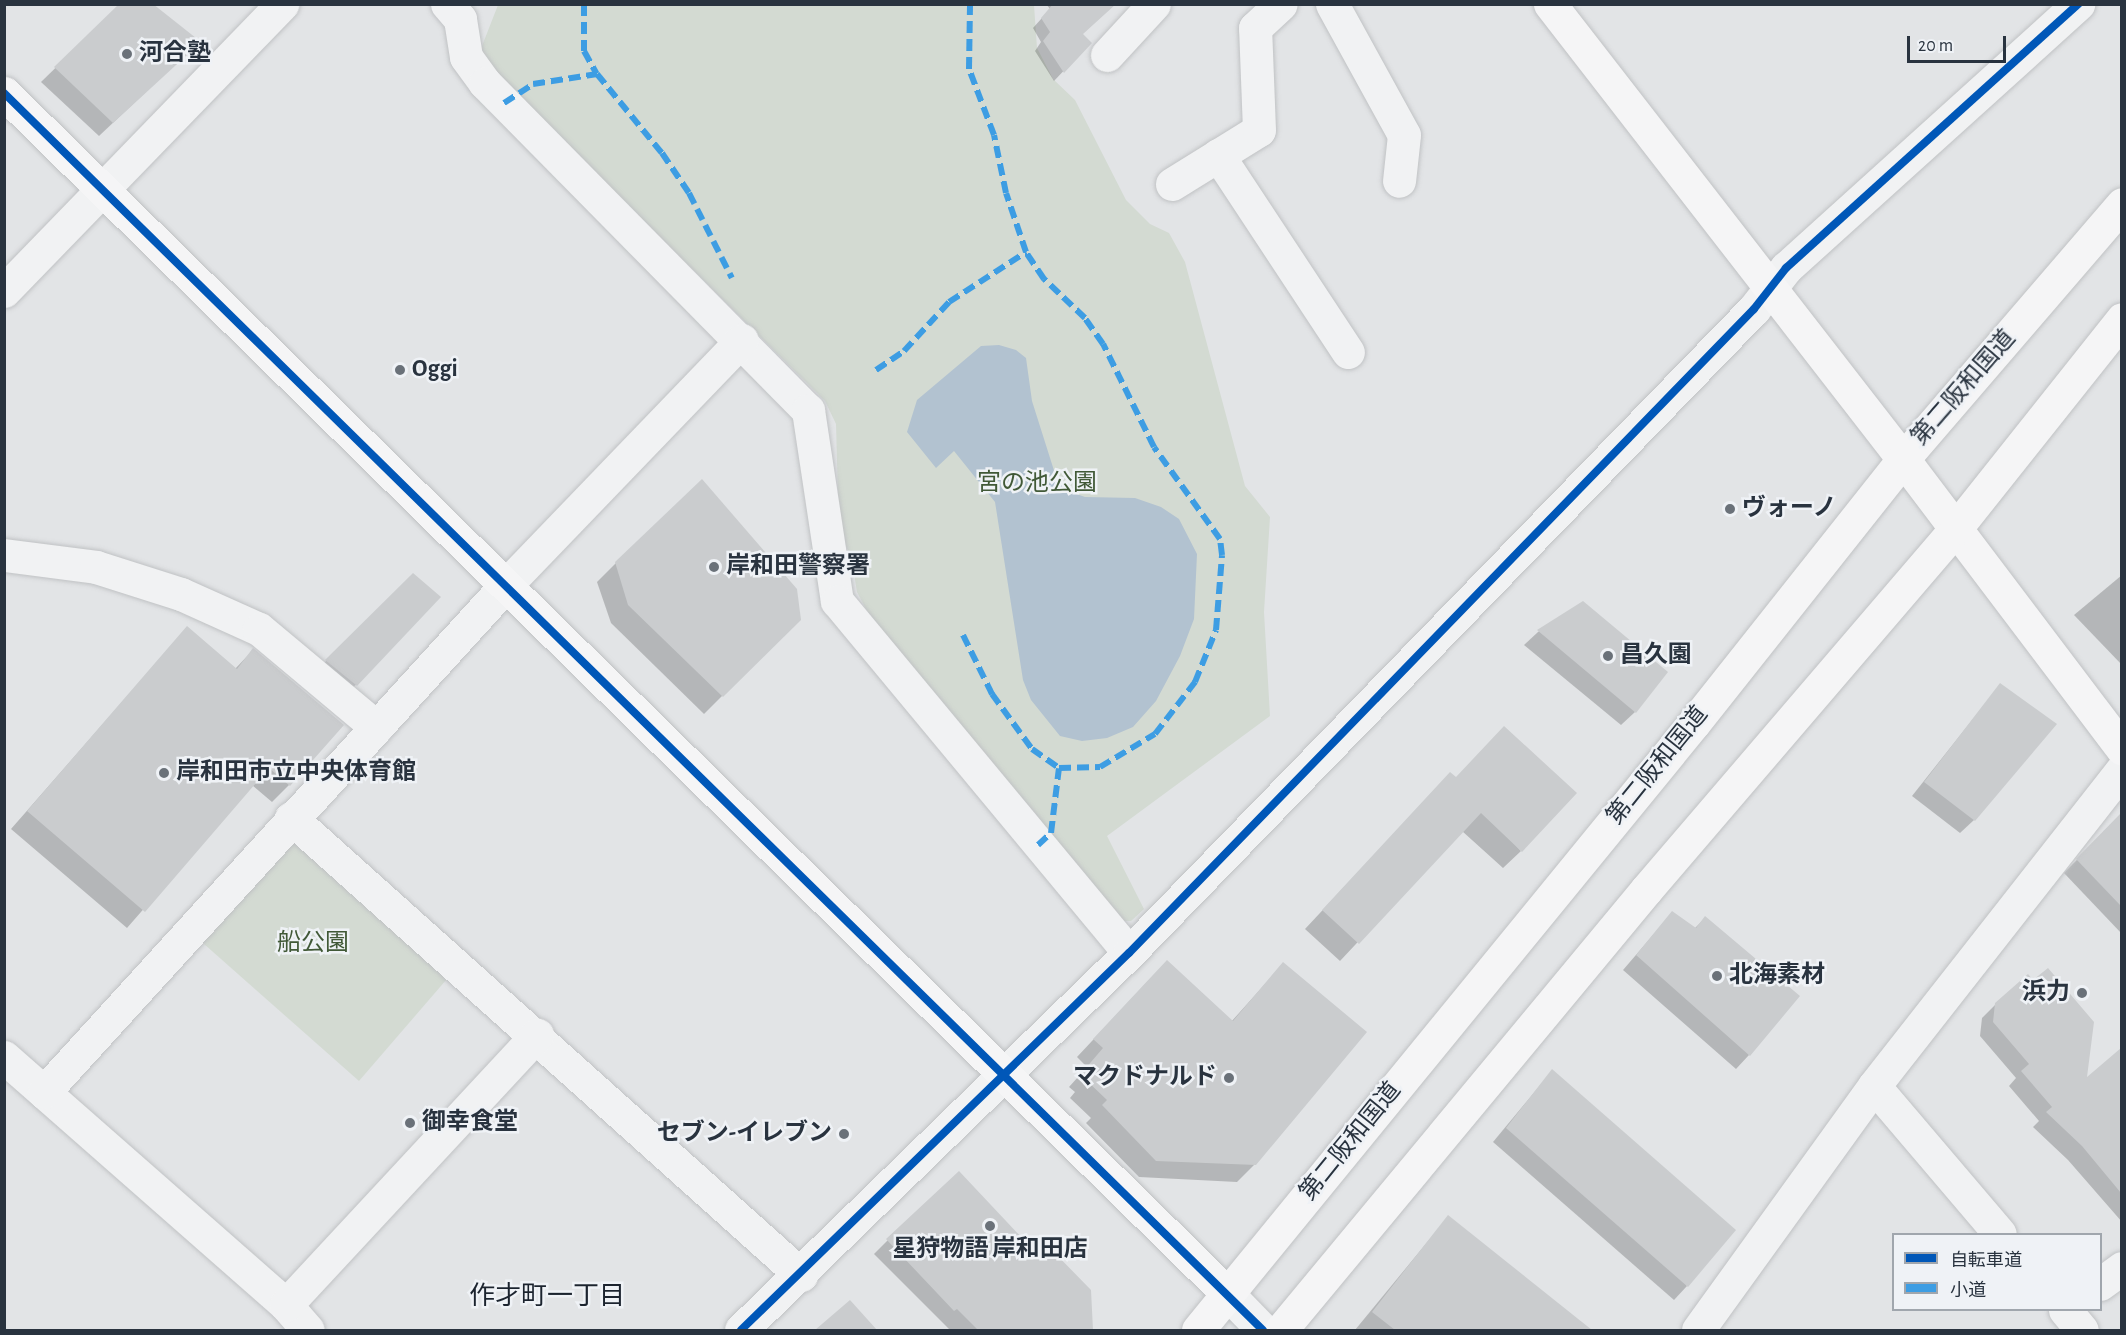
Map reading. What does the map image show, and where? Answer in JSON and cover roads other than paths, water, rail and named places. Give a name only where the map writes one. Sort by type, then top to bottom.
[{"type":"main road","points":[[1550,4],[1770,291],[1904,459],[2121,749]]},
{"type":"main road","points":[[4,93],[1227,1293]]},
{"type":"main road","name":"第二阪和国道","points":[[1198,1330],[1694,723],[1904,459],[2121,204]]},
{"type":"main road","points":[[1281,1330],[1647,890],[1956,528],[2121,320]]},
{"type":"street","points":[[4,291],[282,4]]},
{"type":"street","points":[[447,4],[460,19],[466,57],[485,83],[672,276],[742,340],[808,410],[837,601],[1129,953]]},
{"type":"street","points":[[1107,55],[1154,4]]},
{"type":"street","points":[[1172,184],[1259,130],[1255,28],[1281,4]]},
{"type":"street","points":[[1332,4],[1404,135],[1399,181]]},
{"type":"street","points":[[741,1330],[801,1275],[1129,953],[1770,291],[1786,268],[2078,4]]},
{"type":"street","points":[[1218,155],[1348,352]]},
{"type":"street","points":[[44,1092],[291,818],[506,585],[742,340]]},
{"type":"street","points":[[4,555],[96,567],[181,594],[259,629],[376,727]]},
{"type":"street","points":[[1698,1330],[1874,1086],[2121,770]]},
{"type":"street","points":[[291,818],[537,1035],[801,1275]]},
{"type":"street","points":[[286,1305],[537,1035]]},
{"type":"street","points":[[4,1057],[286,1305],[308,1330]]},
{"type":"street","points":[[1874,1086],[1999,1233]]},
{"type":"street","points":[[2102,1282],[2121,1268]]},
{"type":"street","points":[[1227,1293],[1263,1330]]},
{"type":"water","points":[[999,345],[1016,350],[1026,358],[1032,401],[1057,480],[1071,492],[1085,497],[1135,498],[1161,507],[1179,519],[1197,554],[1194,619],[1180,656],[1156,701],[1133,727],[1107,738],[1082,741],[1060,736],[1031,700],[1023,680],[995,502],[954,451],[936,468],[907,432],[917,400],[981,346]]},
{"type":"place","name":"河合塾","points":[[127,54]]},
{"type":"place","name":"Oggi","points":[[400,370]]},
{"type":"place","name":"ヴォーノ","points":[[1730,509]]},
{"type":"place","name":"岸和田警察署","points":[[714,567]]},
{"type":"place","name":"昌久園","points":[[1608,656]]},
{"type":"place","name":"岸和田市立中央体育館","points":[[164,773]]},
{"type":"place","name":"北海素材","points":[[1717,976]]},
{"type":"place","name":"浜力","points":[[2082,993]]},
{"type":"place","name":"マクドナルド","points":[[1229,1078]]},
{"type":"place","name":"御幸食堂","points":[[410,1123]]},
{"type":"place","name":"セブン-イレブン","points":[[844,1134]]},
{"type":"place","name":"星狩物語 岸和田店","points":[[990,1226]]},
{"type":"district","name":"作才町一丁目","points":[[547,1297]]},
{"type":"park label","name":"宮の池公園","points":[[1037,484]]},
{"type":"park label","name":"船公園","points":[[313,944]]}]
